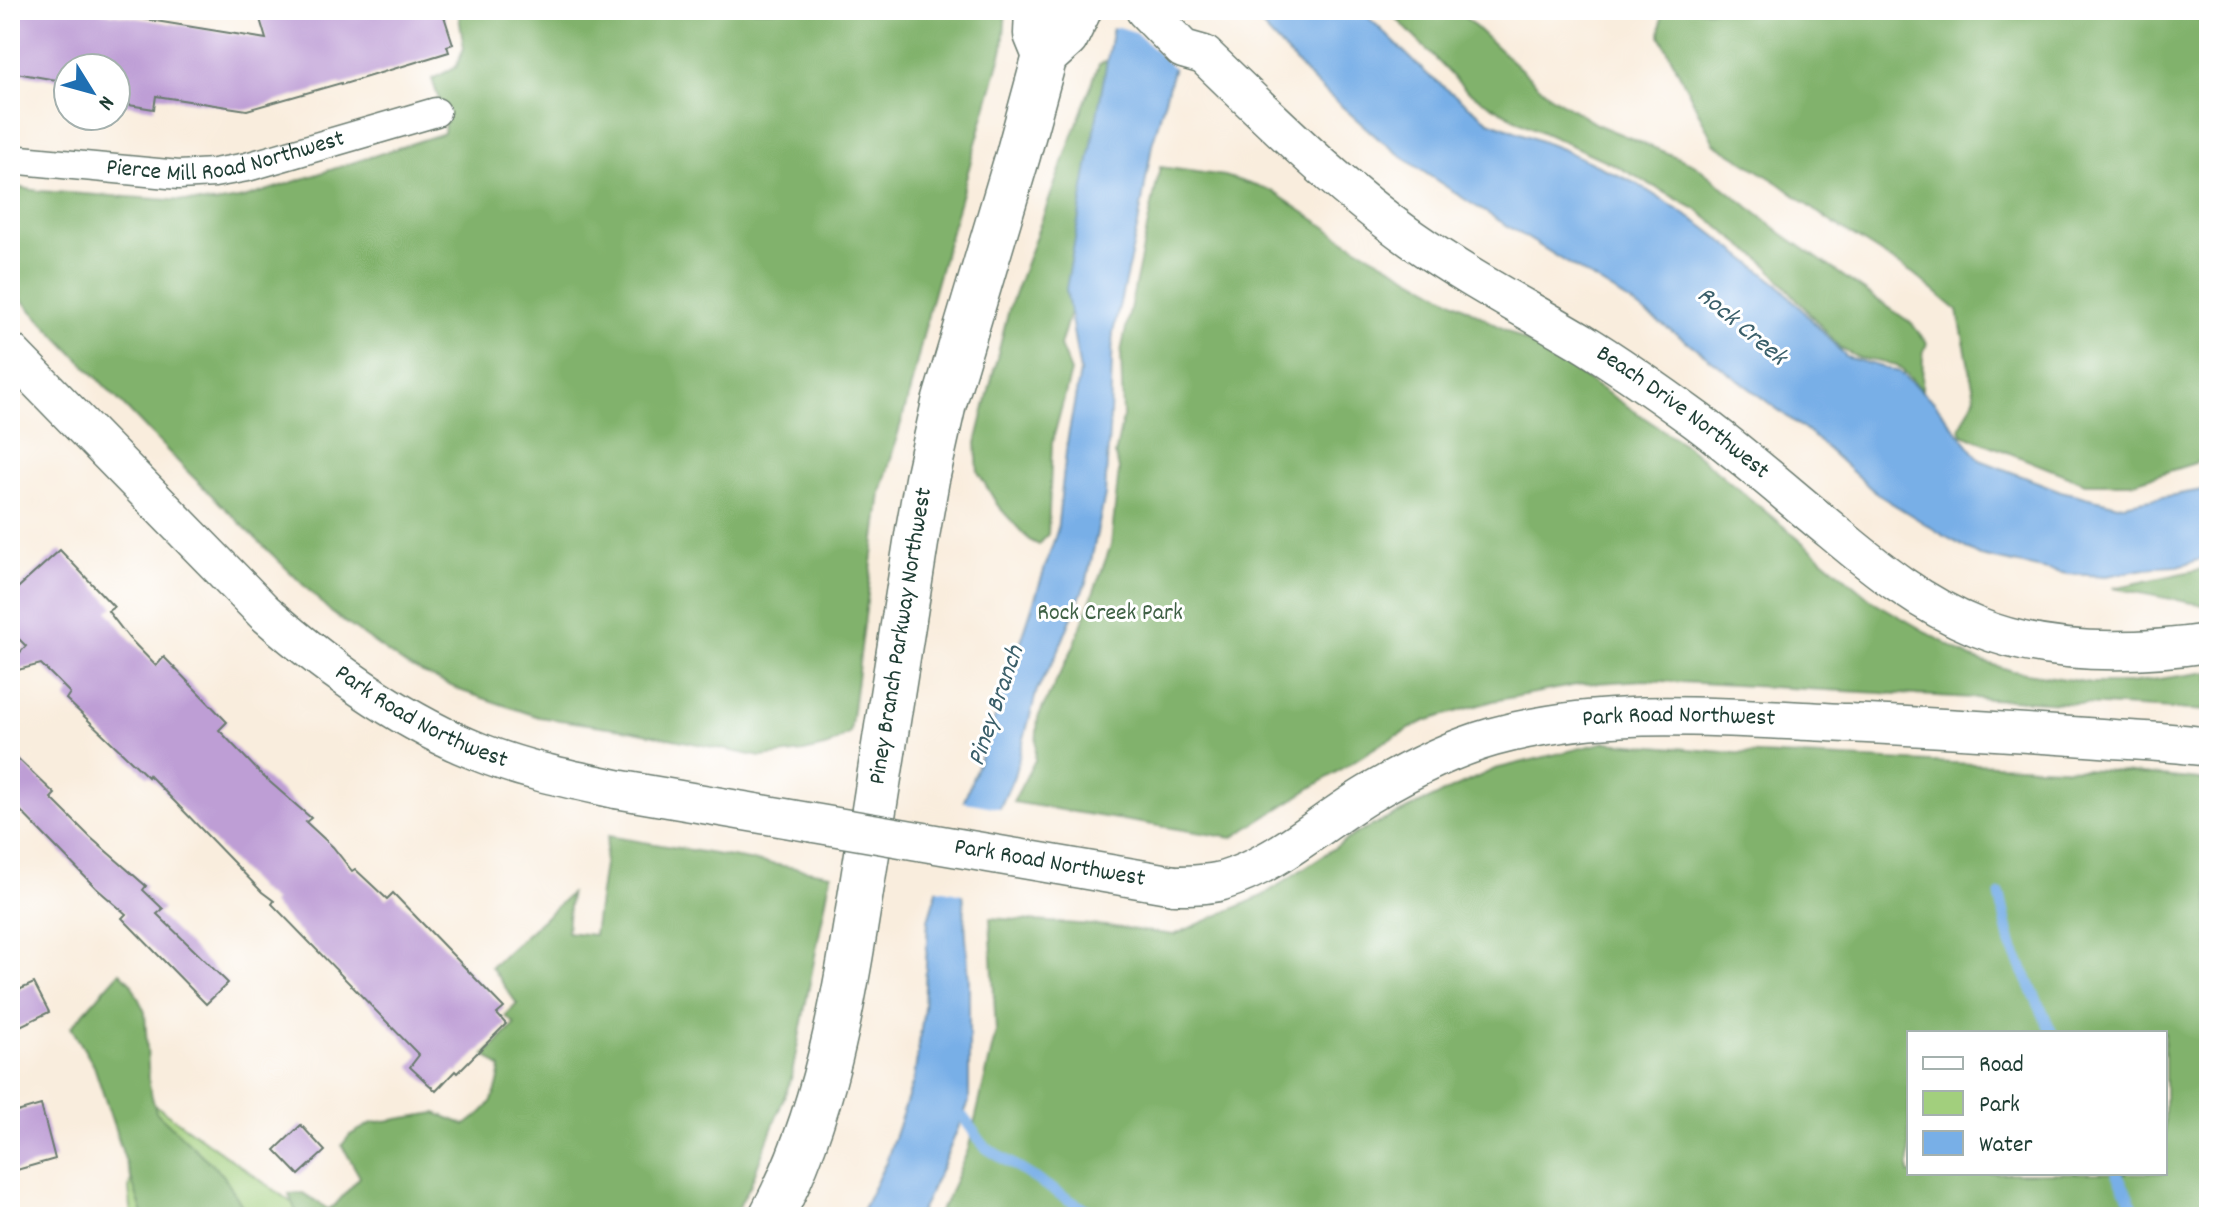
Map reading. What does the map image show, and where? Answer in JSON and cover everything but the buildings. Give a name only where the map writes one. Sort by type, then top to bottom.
[{"type":"main road","name":"Piney Branch Parkway Northwest","points":[[1037,10],[1036,34],[1045,56]]},
{"type":"main road","name":"Piney Branch Parkway Northwest","points":[[771,1217],[815,1113],[832,1049],[852,946],[927,479],[944,403],[1045,56],[1066,37],[1079,10]]},
{"type":"street","name":"Beach Drive Northwest","points":[[1145,10],[1183,49],[1204,55]]},
{"type":"street","name":"Beach Drive Northwest","points":[[1180,10],[1193,26],[1204,55],[1314,160],[1388,221],[1463,273],[1581,342],[1657,392],[1747,460],[1884,574],[1937,609],[1994,634],[2037,645],[2098,650],[2209,643]]},
{"type":"street","name":"Pierce Mill Road Northwest","points":[[10,159],[179,175],[214,173],[247,167],[436,112]]},
{"type":"street","name":"Park Road Northwest","points":[[10,352],[264,612],[327,664],[411,719],[481,753],[529,769],[616,789],[1174,885],[1199,885],[1250,871],[1371,792],[1435,760],[1489,738],[1561,722],[1597,718],[1693,717],[1951,727],[2209,747]]},
{"type":"green space","points":[[458,10],[1006,10],[1003,48],[881,493],[850,733],[828,746],[761,757],[629,730],[539,717],[462,691],[407,666],[332,613],[190,474],[10,288],[10,186],[39,191],[215,203],[244,198],[444,133],[445,118],[432,79],[456,67],[464,48]]},
{"type":"green space","points":[[1388,10],[1457,10],[1549,95],[1596,124],[1694,164],[1784,235],[1911,323],[1927,343],[1923,354],[1922,390],[1897,365],[1859,358],[1841,349],[1765,263],[1697,210],[1615,165],[1524,124],[1467,91]]},
{"type":"green space","points":[[1665,10],[2209,10],[2209,455],[2195,463],[2131,483],[2085,483],[1962,434],[1960,428],[1975,396],[1958,311],[1914,274],[1714,143],[1660,35]]},
{"type":"green space","points":[[1118,55],[1080,277],[1060,346],[1071,372],[1052,443],[1048,534],[1039,545],[1029,540],[998,506],[978,472],[976,443],[1009,309],[1099,64]]},
{"type":"green space","name":"Rock Creek Park","points":[[1160,167],[1225,176],[1272,191],[1348,242],[1552,356],[1688,447],[1873,601],[1971,658],[2013,671],[2092,683],[2130,683],[2209,672],[2209,711],[1644,680],[1582,684],[1493,701],[1425,721],[1384,742],[1232,838],[1013,802],[1035,760],[1038,717],[1073,648],[1111,545],[1119,469],[1115,455],[1123,417],[1121,352]]},
{"type":"green space","points":[[2207,568],[2209,606],[2113,588]]},
{"type":"green space","points":[[1606,742],[1735,753],[2102,770],[2209,781],[2209,1217],[935,1217],[947,1199],[968,1150],[996,1032],[990,918],[1106,926],[1174,935],[1262,896],[1357,833],[1495,769]]},
{"type":"green space","points":[[608,836],[831,874],[791,1079],[750,1186],[733,1217],[298,1217],[289,1194],[303,1193],[328,1209],[360,1177],[342,1145],[350,1135],[372,1123],[436,1113],[466,1125],[487,1107],[495,1095],[501,1068],[485,1055],[515,1024],[505,1016],[517,1004],[491,967],[570,894],[567,932],[594,935]]},
{"type":"green space","points":[[120,972],[131,983],[145,1012],[149,1085],[156,1112],[223,1175],[243,1207],[244,1217],[144,1217],[94,1066],[71,1027]]},
{"type":"green space","points":[[148,1100],[312,1217],[132,1217],[129,1189]]},
{"type":"water","points":[[1190,10],[1152,145],[1138,225],[1113,333],[1105,495],[1087,580],[1057,654],[1037,690],[1014,776],[963,892],[969,981],[969,1102],[918,1217],[859,1217],[886,1162],[914,1079],[924,1008],[928,920],[964,801],[1005,690],[1057,531],[1067,443],[1080,372],[1066,289],[1113,27]]},
{"type":"water","name":"Rock Creek","points":[[1247,10],[1361,10],[1428,75],[1489,121],[1564,150],[1637,184],[1703,226],[1779,285],[1846,357],[1899,372],[1934,402],[1980,460],[2061,491],[2118,505],[2202,490],[2209,485],[2209,557],[2178,566],[2106,576],[2067,574],[1980,556],[1948,538],[1877,494],[1813,436],[1685,340],[1616,293],[1469,202],[1380,140],[1313,81]]},
{"type":"pier","points":[[1111,10],[1194,10],[1177,71],[1135,32],[1119,27],[1109,29]]},
{"type":"pier","points":[[960,801],[1004,809],[967,895],[934,888]]},
{"type":"waterway","points":[[2000,895],[2011,944],[2051,1031]]},
{"type":"waterway","points":[[953,1109],[963,1117],[985,1147],[1082,1208],[1112,1217]]},
{"type":"waterway","points":[[2118,1175],[2138,1217]]},
{"type":"water label","name":"Piney Branch","points":[[997,706]]}]
